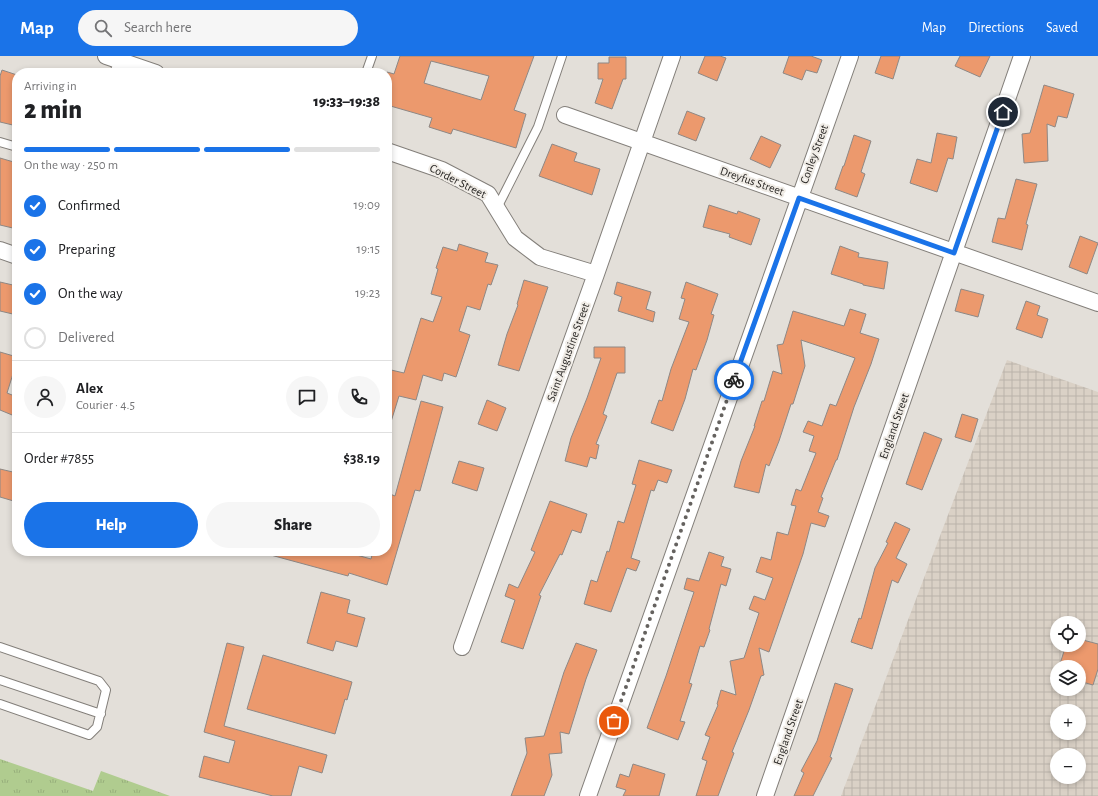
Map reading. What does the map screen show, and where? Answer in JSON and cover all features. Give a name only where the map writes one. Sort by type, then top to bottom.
[{"type":"street","name":"Saint Augustine Street","points":[[462,647],[596,274],[672,56]]},
{"type":"street","name":"Conley Street","points":[[588,796],[850,56]]},
{"type":"street","name":"England Street","points":[[765,796],[1022,56]]},
{"type":"street","points":[[113,63],[134,68]]},
{"type":"street","name":"Dreyfus Street","points":[[565,115],[1098,303]]},
{"type":"street","name":"Corder Street","points":[[392,154],[442,170],[488,194],[515,238],[540,257],[596,274]]},
{"type":"street","points":[[0,250],[12,254]]},
{"type":"lane","points":[[368,68],[372,56]]},
{"type":"lane","points":[[497,208],[538,127],[562,56]]},
{"type":"lane","points":[[0,142],[12,146]]},
{"type":"lane","points":[[0,647],[99,681],[106,690],[97,727],[89,735],[0,704]]},
{"type":"lane","points":[[0,680],[100,714]]},
{"type":"shaded area","points":[[1007,360],[1098,392],[1098,796],[841,796]]},
{"type":"green space","points":[[0,759],[93,791],[101,771],[170,796],[0,796]]},
{"type":"building","points":[[400,56],[534,56],[514,110],[526,114],[516,148],[453,129],[451,134],[429,127],[432,118],[392,106],[392,73],[394,74]],"holes":[[[431,61],[489,76],[481,100],[424,83]]]},
{"type":"building","points":[[705,56],[720,56],[726,58],[717,81],[698,73]]},
{"type":"building","points":[[789,56],[811,56],[822,60],[817,73],[806,70],[802,80],[783,73]]},
{"type":"building","points":[[881,56],[900,56],[893,79],[875,73]]},
{"type":"building","points":[[960,56],[990,56],[980,77],[955,66]]},
{"type":"building","points":[[609,57],[626,57],[626,79],[623,79],[612,109],[595,103],[603,79],[598,79],[598,63],[609,63]]},
{"type":"building","points":[[2,70],[12,73],[12,125],[0,122],[0,76]]},
{"type":"building","points":[[1044,85],[1074,94],[1067,118],[1058,116],[1055,127],[1047,124],[1048,161],[1024,163],[1022,134],[1030,133]]},
{"type":"building","points":[[687,111],[705,118],[696,141],[678,134]]},
{"type":"building","points":[[937,133],[957,137],[953,159],[948,158],[937,192],[910,183],[917,159],[931,163]]},
{"type":"building","points":[[854,135],[871,141],[861,172],[865,174],[857,197],[835,189]]},
{"type":"building","points":[[761,136],[781,145],[770,168],[750,159]]},
{"type":"building","points":[[552,144],[577,153],[574,161],[600,169],[592,195],[539,176]]},
{"type":"building","points":[[0,158],[12,162],[12,228],[0,225]]},
{"type":"building","points":[[1016,179],[1037,184],[1026,224],[1028,225],[1022,250],[992,242],[998,218],[1005,219]]},
{"type":"building","points":[[709,205],[737,214],[738,211],[760,219],[751,245],[729,237],[730,234],[703,227]]},
{"type":"building","points":[[1080,236],[1098,243],[1087,274],[1069,267]]},
{"type":"building","points":[[459,244],[488,253],[485,262],[498,265],[491,285],[488,284],[480,310],[467,306],[459,331],[470,335],[456,377],[444,373],[442,381],[423,375],[416,400],[399,396],[392,419],[392,370],[404,373],[421,318],[433,322],[442,297],[431,294],[438,269],[436,268],[443,247],[457,251]]},
{"type":"building","points":[[840,246],[859,253],[858,257],[888,262],[884,289],[863,285],[831,274]]},
{"type":"building","points":[[524,280],[548,287],[519,371],[498,365],[507,334],[518,305],[517,304]]},
{"type":"building","points":[[0,282],[12,285],[12,314],[0,311]]},
{"type":"building","points":[[617,282],[651,292],[646,309],[655,312],[653,322],[618,311],[622,297],[614,294]]},
{"type":"building","points":[[686,282],[718,294],[711,314],[714,315],[707,340],[696,370],[693,369],[685,399],[673,431],[651,423],[659,400],[662,401],[671,369],[689,322],[679,319],[685,299],[681,298]]},
{"type":"building","points":[[961,289],[984,295],[978,317],[955,311]]},
{"type":"building","points":[[1026,301],[1040,306],[1037,315],[1048,319],[1042,338],[1016,329]]},
{"type":"building","points":[[850,309],[866,314],[860,333],[879,339],[854,407],[837,460],[821,497],[823,498],[818,512],[829,516],[825,527],[811,523],[803,554],[769,652],[759,648],[764,675],[761,676],[732,752],[734,753],[718,796],[696,796],[707,761],[702,759],[710,737],[705,735],[718,705],[721,690],[736,695],[730,661],[744,658],[759,613],[749,609],[754,596],[765,600],[773,578],[756,572],[761,557],[771,560],[777,532],[788,535],[796,506],[791,505],[796,489],[801,491],[816,453],[809,451],[814,436],[803,432],[808,421],[822,426],[830,404],[836,406],[855,358],[801,340],[805,366],[793,404],[791,404],[769,466],[766,464],[759,493],[734,487],[741,461],[755,426],[762,401],[764,401],[773,371],[782,374],[777,345],[783,344],[793,311],[844,326]]},
{"type":"building","points":[[594,347],[625,347],[625,373],[617,373],[603,414],[607,416],[596,444],[599,445],[596,459],[590,457],[587,467],[565,461],[571,438],[601,358],[594,358]]},
{"type":"building","points":[[0,352],[12,356],[12,377],[7,393],[12,395],[12,415],[0,410]]},
{"type":"building","points":[[487,400],[506,408],[497,431],[478,424]]},
{"type":"building","points":[[421,401],[443,407],[420,491],[415,490],[387,585],[349,573],[348,576],[274,556],[360,556],[371,559],[372,556],[392,556],[392,495],[395,496]]},
{"type":"building","points":[[962,414],[978,419],[971,442],[955,437]]},
{"type":"building","points":[[924,432],[942,439],[922,490],[906,484]]},
{"type":"building","points":[[639,460],[672,470],[667,483],[658,480],[654,491],[651,490],[631,558],[640,561],[636,571],[627,568],[611,612],[584,604],[591,580],[597,582],[607,551],[609,552],[618,521],[624,523],[636,485],[632,484]]},
{"type":"building","points":[[459,461],[484,468],[477,491],[452,483]]},
{"type":"building","points":[[0,469],[12,472],[12,501],[0,497]]},
{"type":"building","points":[[550,501],[587,514],[581,533],[572,530],[562,555],[560,554],[539,595],[541,596],[523,649],[501,642],[515,600],[505,596],[509,584],[518,588],[535,552],[531,550]]},
{"type":"building","points":[[895,522],[910,529],[896,558],[907,564],[898,583],[892,580],[872,649],[851,642],[859,618],[861,619],[875,568],[888,543],[886,542]]},
{"type":"building","points":[[709,552],[724,557],[721,566],[731,569],[726,586],[721,584],[709,629],[710,630],[704,647],[700,646],[689,683],[692,684],[680,721],[685,722],[678,740],[647,728],[694,592],[684,589],[687,578],[699,581]]},
{"type":"building","points":[[321,592],[350,600],[347,613],[365,618],[357,647],[336,641],[333,651],[307,643]]},
{"type":"building","points":[[1086,641],[1098,644],[1098,669],[1093,685],[1086,683],[1086,660],[1061,660],[1064,652],[1086,652]]},
{"type":"building","points":[[227,643],[244,647],[224,726],[327,755],[322,773],[299,766],[291,796],[273,796],[199,777],[204,756],[229,763],[235,741],[204,732]]},
{"type":"building","points":[[576,643],[597,650],[586,679],[569,734],[560,732],[562,753],[549,754],[552,775],[544,796],[511,796],[527,753],[525,738],[544,736],[564,672]]},
{"type":"building","points":[[263,655],[352,682],[347,700],[345,699],[335,734],[247,709]]},
{"type":"building","points":[[835,683],[853,689],[830,757],[832,758],[813,796],[794,796],[804,773],[801,771],[817,741]]},
{"type":"building","points":[[633,764],[665,774],[659,796],[623,796],[626,790],[616,787],[620,774],[629,777]]},
{"type":"way so far","points":[[614,721],[734,380]]},
{"type":"route","points":[[734,380],[799,198],[954,253],[1003,112]]}]
